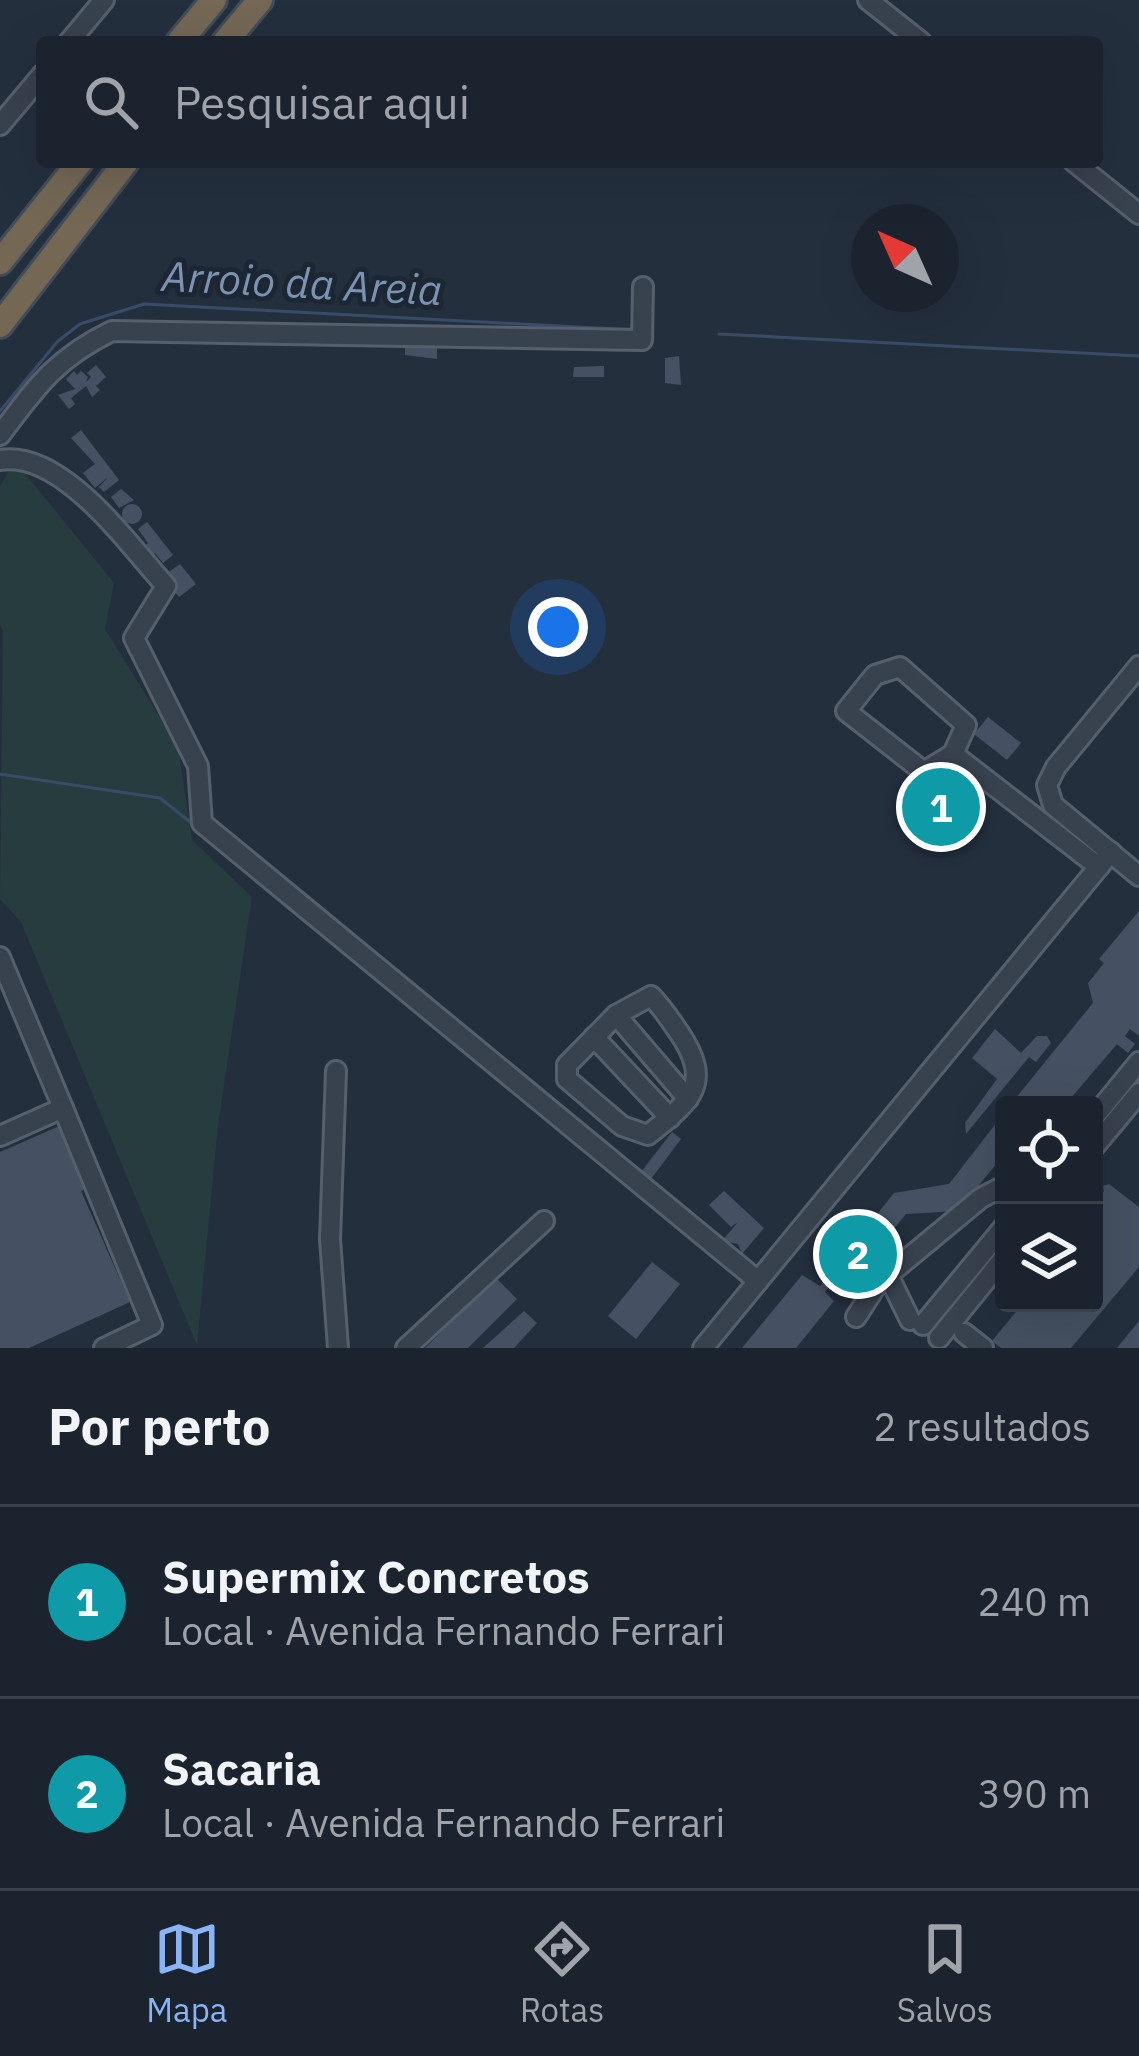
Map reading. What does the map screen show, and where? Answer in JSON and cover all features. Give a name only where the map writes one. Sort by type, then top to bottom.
[{"type":"highway","points":[[183,36],[214,0]]},
{"type":"highway","points":[[230,36],[260,0]]},
{"type":"highway","points":[[0,262],[75,168]]},
{"type":"highway","points":[[0,325],[121,168]]},
{"type":"street","points":[[74,36],[104,0]]},
{"type":"street","points":[[868,0],[913,36]]},
{"type":"street","points":[[0,125],[36,81]]},
{"type":"street","points":[[1081,168],[1139,214]]},
{"type":"street","points":[[0,435],[73,350],[112,331],[643,340],[643,287]]},
{"type":"street","points":[[0,460],[20,458],[64,479],[166,586],[134,638],[198,766],[202,823],[758,1281]]},
{"type":"street","points":[[1105,860],[1053,805],[1047,785],[1056,767],[1139,666]]},
{"type":"street","points":[[900,667],[966,725],[953,754],[924,772],[846,711],[874,675],[900,667]]},
{"type":"street","points":[[953,754],[1105,860],[1135,866]]},
{"type":"street","points":[[703,1348],[1105,860]]},
{"type":"street","points":[[0,957],[152,1325],[104,1348]]},
{"type":"street","points":[[651,996],[695,1057],[698,1069],[688,1099],[648,1135],[637,1134],[567,1079],[567,1065],[594,1036],[616,1015],[651,996]]},
{"type":"street","points":[[616,1015],[688,1099]]},
{"type":"street","points":[[594,1036],[670,1118]]},
{"type":"street","points":[[1103,1106],[1139,1062]]},
{"type":"street","points":[[336,1071],[330,1239],[338,1348]]},
{"type":"street","points":[[1103,1145],[1139,1093]]},
{"type":"street","points":[[0,1136],[63,1108]]},
{"type":"street","points":[[856,1317],[888,1275],[995,1191]]},
{"type":"street","points":[[406,1348],[544,1221]]},
{"type":"street","points":[[924,1328],[995,1237]]},
{"type":"street","points":[[924,1328],[995,1266]]},
{"type":"street","points":[[888,1275],[924,1328]]},
{"type":"street","points":[[964,1334],[982,1348]]},
{"type":"green space","points":[[15,461],[114,583],[105,629],[178,747],[192,840],[252,897],[218,1125],[197,1345],[21,922],[0,899],[0,486]]},
{"type":"building","points":[[405,347],[437,347],[437,359],[405,355]]},
{"type":"building","points":[[679,356],[681,385],[665,383],[665,358]]},
{"type":"building","points":[[96,365],[106,377],[96,386],[100,390],[92,397],[86,386],[71,398],[75,404],[69,409],[58,395],[75,389],[66,379],[81,371],[88,377],[86,382],[91,377],[87,373]]},
{"type":"building","points":[[604,366],[604,377],[573,377],[574,367]]},
{"type":"building","points":[[81,430],[119,480],[104,492],[99,487],[108,477],[95,488],[83,473],[95,464],[71,438]]},
{"type":"building","points":[[121,489],[134,500],[119,508],[111,497]]},
{"type":"building","points":[[132,504],[142,514],[132,524],[122,514]]},
{"type":"building","points":[[147,522],[173,555],[163,563],[155,553],[149,558],[142,549],[148,543],[138,529]]},
{"type":"building","points":[[180,564],[196,584],[179,597],[163,576]]},
{"type":"building","points":[[988,717],[1021,743],[1007,760],[974,734]]},
{"type":"building","points":[[934,782],[967,810],[948,831],[916,804]]},
{"type":"building","points":[[1139,911],[1139,1036],[1130,1029],[1125,1036],[1135,1044],[1128,1053],[1117,1044],[1073,1096],[1017,1096],[1093,1003],[1088,983],[1104,963],[1099,959]]},
{"type":"building","points":[[995,1029],[1021,1053],[1037,1036],[1047,1036],[1051,1043],[1036,1062],[1029,1057],[966,1134],[965,1123],[997,1079],[972,1058]]},
{"type":"building","points":[[64,1124],[92,1186],[81,1191],[130,1302],[29,1348],[0,1348],[0,1152]]},
{"type":"building","points":[[995,1125],[995,1165],[958,1211],[906,1214],[840,1296],[829,1287],[825,1292],[834,1301],[796,1348],[742,1348],[802,1275],[820,1286],[894,1193],[949,1184]]},
{"type":"building","points":[[672,1132],[681,1139],[651,1179],[641,1172]]},
{"type":"building","points":[[1109,1184],[1139,1207],[1139,1267],[1103,1310],[1104,1192],[1103,1186]]},
{"type":"building","points":[[724,1191],[764,1228],[742,1254],[738,1244],[722,1241],[738,1222],[731,1227],[709,1205]]},
{"type":"building","points":[[652,1262],[680,1284],[636,1339],[608,1316]]},
{"type":"building","points":[[496,1278],[517,1299],[468,1348],[425,1348]]},
{"type":"building","points":[[524,1311],[537,1323],[514,1348],[483,1348]]},
{"type":"building","points":[[1016,1312],[1101,1312],[1071,1348],[1001,1348],[992,1341]]},
{"type":"building","points":[[1139,1321],[1139,1348],[1117,1348]]},
{"type":"waterway","name":"Arroio da Areia","points":[[0,411],[58,341],[80,324],[144,304],[635,330]]},
{"type":"waterway","name":"Arroio da Areia","points":[[719,334],[1139,356]]},
{"type":"waterway","points":[[0,774],[160,798],[194,825]]},
{"type":"place","name":"Supermix Concretos","points":[[941,807]]},
{"type":"place","name":"Sacaria","points":[[858,1254]]}]
